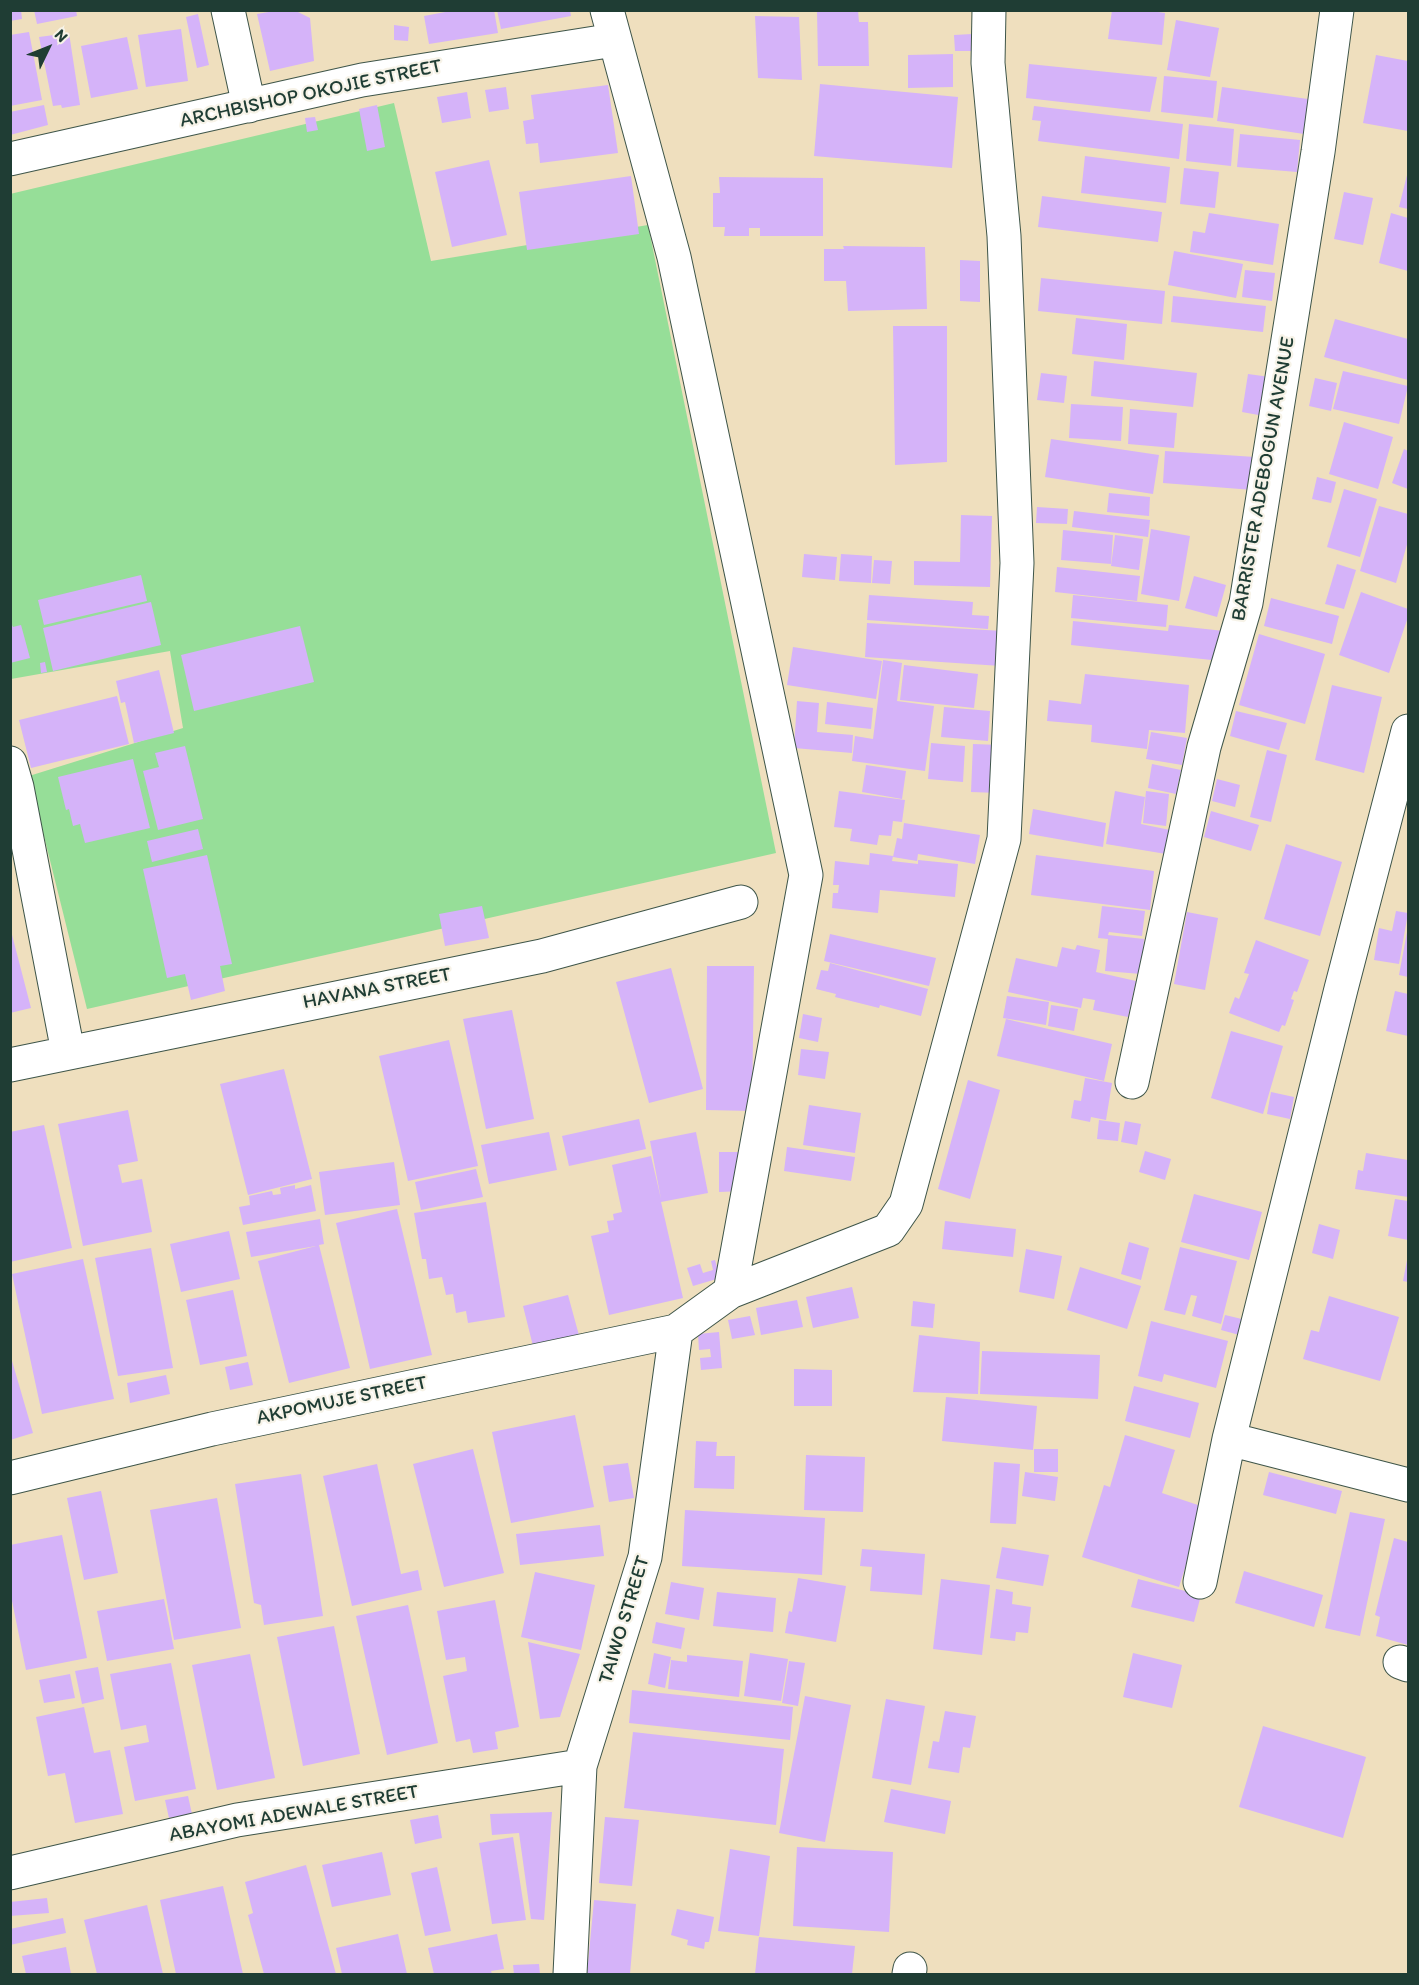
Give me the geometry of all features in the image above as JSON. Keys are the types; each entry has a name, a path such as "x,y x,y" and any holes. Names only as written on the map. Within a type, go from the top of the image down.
{"street":[{"path":"228,10 249,106"},
{"path":"676,1330 730,1292 888,1230 906,1204 1004,839 1017,563 1004,236 988,63 989,10"},
{"name":"BARRISTER ADEBOGUN AVENUE","path":"1132,1082 1204,747 1246,603 1318,152 1337,10"},
{"path":"611,25 674,257 806,875 730,1292"},
{"name":"ARCHBISHOP OKOJIE STREET","path":"10,159 611,25"},
{"path":"1200,1582 1229,1438 1408,731"},
{"path":"10,763 17,786 68,1052"},
{"name":"HAVANA STREET","path":"10,1065 542,956 741,902"},
{"name":"AKPOMUJE STREET","path":"10,1478 212,1429 676,1330"},
{"name":"TAIWO STREET","path":"570,1974 580,1766 645,1557 676,1330"},
{"path":"1229,1438 1408,1485"},
{"name":"ABAYOMI ADEWALE STREET","path":"10,1873 237,1820 580,1766"}],"green space":[{"path":"394,103 431,261 648,225 776,853 87,1009 29,776 183,728 170,651 11,679 10,194"}],"building":[{"path":"10,10 21,10 22,19 10,21"},
{"path":"34,10 76,10 77,16 37,24"},
{"path":"294,10 310,18 314,61 270,71 257,14"},
{"path":"456,10 494,10 498,33 429,44 424,16"},
{"path":"497,10 570,10 571,16 501,29"},
{"path":"817,10 858,10 859,22 868,22 869,66 818,66"},
{"path":"1112,10 1144,10 1165,13 1162,45 1108,39"},
{"path":"198,14 209,65 197,68 186,17"},
{"path":"755,16 799,17 802,80 758,78"},
{"path":"1176,20 1219,28 1210,77 1167,70"},
{"path":"394,25 409,27 408,41 394,40"},
{"path":"181,29 188,81 146,87 138,35"},
{"path":"29,32 42,100 10,106 10,35"},
{"path":"69,33 80,105 62,108 61,105 53,106 39,37"},
{"path":"972,34 973,51 955,51 954,35"},
{"path":"127,37 138,89 91,98 81,46"},
{"path":"953,54 953,87 908,88 908,55"},
{"path":"1376,55 1408,61 1408,131 1363,123"},
{"path":"1029,64 1157,77 1150,112 1026,98"},
{"path":"1164,76 1217,81 1213,118 1161,112"},
{"path":"820,84 958,97 952,168 814,156"},
{"path":"608,85 618,153 540,163 538,143 526,144 523,121 534,119 531,95"},
{"path":"506,87 509,109 489,112 485,90"},
{"path":"1222,87 1308,99 1304,134 1217,121"},
{"path":"467,92 471,118 442,123 437,97"},
{"path":"44,105 48,125 10,135 10,112"},
{"path":"377,105 385,147 367,151 359,109"},
{"path":"1034,106 1183,124 1179,159 1038,141 1041,121 1032,120"},
{"path":"315,117 318,130 307,132 305,118"},
{"path":"1189,124 1234,129 1231,166 1186,161"},
{"path":"1240,134 1300,140 1297,172 1237,167"},
{"path":"1085,156 1170,167 1166,203 1081,193"},
{"path":"489,160 507,235 452,247 435,172"},
{"path":"1184,168 1219,172 1215,208 1180,204"},
{"path":"1408,171 1408,209 1399,207"},
{"path":"631,176 639,234 527,250 519,192"},
{"path":"719,177 823,178 823,236 760,236 760,228 749,228 749,236 724,236 725,227 713,227 713,193 720,193"},
{"path":"1344,192 1373,198 1363,245 1334,239"},
{"path":"1042,196 1162,212 1158,242 1038,227"},
{"path":"1209,213 1279,224 1273,265 1190,252 1193,231 1205,233"},
{"path":"1391,213 1408,218 1408,271 1379,263"},
{"path":"843,246 925,247 927,309 848,311 846,281 824,281 824,249 844,249"},
{"path":"1174,251 1243,264 1236,298 1168,285"},
{"path":"960,260 980,261 980,302 960,301"},
{"path":"1245,270 1275,273 1272,301 1242,297"},
{"path":"1041,278 1165,291 1162,324 1038,311"},
{"path":"1173,296 1266,306 1263,332 1171,322"},
{"path":"1076,318 1127,324 1124,360 1072,354"},
{"path":"1335,319 1408,339 1408,380 1324,357"},
{"path":"893,326 947,326 947,462 895,465"},
{"path":"1094,361 1197,373 1193,407 1091,396"},
{"path":"1343,371 1408,386 1399,424 1333,409"},
{"path":"1041,373 1067,376 1064,403 1037,400"},
{"path":"1248,374 1270,377 1264,416 1242,412"},
{"path":"1315,378 1337,383 1331,411 1309,406"},
{"path":"1071,404 1123,407 1121,441 1069,438"},
{"path":"1130,409 1177,413 1174,448 1128,444"},
{"path":"1344,422 1393,437 1378,489 1329,474"},
{"path":"1051,439 1159,455 1153,494 1045,477"},
{"path":"1404,449 1408,451 1408,489 1392,483"},
{"path":"1165,451 1255,457 1253,490 1163,483"},
{"path":"1317,477 1336,482 1331,503 1312,499"},
{"path":"1344,489 1377,499 1360,557 1327,547"},
{"path":"1109,493 1150,497 1149,516 1107,512"},
{"path":"1379,506 1408,514 1408,541 1396,583 1360,571"},
{"path":"1037,507 1068,509 1067,524 1036,523"},
{"path":"1074,511 1150,520 1148,537 1072,527"},
{"path":"961,515 992,516 990,587 914,585 914,561 960,562"},
{"path":"1151,529 1190,536 1179,601 1141,594"},
{"path":"1063,530 1113,535 1111,564 1061,560"},
{"path":"1115,535 1143,539 1139,570 1111,566"},
{"path":"804,554 837,557 835,580 802,577"},
{"path":"841,554 872,556 871,583 839,581"},
{"path":"874,560 892,561 890,584 872,583"},
{"path":"1337,564 1356,570 1344,609 1325,604"},
{"path":"1057,567 1140,576 1137,601 1055,592"},
{"path":"141,575 147,601 44,625 38,600"},
{"path":"1194,576 1226,585 1217,617 1185,608"},
{"path":"1361,592 1408,609 1408,617 1389,673 1339,655"},
{"path":"869,595 973,602 972,615 989,616 988,629 867,620"},
{"path":"1073,595 1168,605 1166,627 1071,618"},
{"path":"1271,598 1339,616 1332,644 1264,626"},
{"path":"151,602 161,645 53,671 43,628"},
{"path":"10,621 13,627 21,625 30,658 10,663"},
{"path":"1073,621 1168,631 1169,625 1224,631 1221,661 1071,645"},
{"path":"867,623 1003,631 1001,666 865,657"},
{"path":"300,626 314,682 194,711 181,655"},
{"path":"1259,634 1325,654 1305,724 1239,705"},
{"path":"793,647 882,661 876,699 787,685"},
{"path":"883,660 902,663 897,701 934,706 925,771 852,761 855,736 873,739"},
{"path":"45,662 47,672 41,673 40,663"},
{"path":"904,665 978,674 974,708 900,700"},
{"path":"159,670 174,733 134,743 125,702 121,703 116,681"},
{"path":"1085,674 1189,685 1185,733 1149,730 1147,749 1091,742 1092,725 1047,721 1049,700 1081,704"},
{"path":"1332,685 1382,697 1364,773 1315,760"},
{"path":"117,696 129,744 31,768 19,720"},
{"path":"797,701 819,703 817,732 853,735 852,753 794,748"},
{"path":"827,702 873,708 871,729 825,724"},
{"path":"944,707 990,711 988,741 941,737"},
{"path":"1236,711 1287,723 1279,750 1230,736"},
{"path":"1151,732 1187,738 1182,765 1146,759"},
{"path":"931,743 965,746 963,782 928,779"},
{"path":"973,744 999,745 998,793 971,792"},
{"path":"185,746 203,819 158,830 143,771 159,767 155,753"},
{"path":"1267,750 1287,755 1271,822 1250,817"},
{"path":"133,759 150,828 85,843 80,824 73,826 69,809 66,810 58,777"},
{"path":"1152,764 1181,770 1176,794 1148,788"},
{"path":"866,765 906,771 902,799 862,792"},
{"path":"1217,779 1240,785 1235,807 1212,801"},
{"path":"839,791 905,800 902,822 893,821 891,836 879,835 877,845 850,841 852,829 834,827"},
{"path":"1115,791 1145,797 1141,824 1170,830 1166,854 1106,844"},
{"path":"1146,791 1169,794 1166,826 1143,823"},
{"path":"1033,809 1106,823 1103,847 1029,834"},
{"path":"1211,811 1259,825 1251,851 1204,837"},
{"path":"904,823 980,835 975,864 918,854 917,861 893,857 897,838 902,839"},
{"path":"198,829 203,849 152,862 147,841"},
{"path":"1286,844 1342,862 1320,936 1264,919"},
{"path":"870,853 893,856 892,861 918,864 918,860 958,864 955,897 880,890 878,913 832,908 833,893 838,893 839,885 833,885 835,861 869,865"},
{"path":"207,855 232,964 220,966 225,991 191,1000 185,974 167,978 143,869"},
{"path":"1036,855 1154,871 1150,910 1031,895"},
{"path":"482,906 489,938 445,946 439,914"},
{"path":"1102,906 1145,911 1142,936 1109,932 1108,935 1144,939 1141,974 1105,971 1108,939 1098,938"},
{"path":"1396,911 1408,913 1399,964 1374,960 1379,928 1392,931"},
{"path":"1187,912 1218,918 1205,990 1174,984"},
{"path":"10,927 31,1008 10,1013"},
{"path":"1408,932 1408,977 1399,975"},
{"path":"830,934 936,958 929,986 824,961"},
{"path":"1256,940 1309,960 1297,992 1294,991 1291,999 1294,1000 1285,1026 1282,1025 1279,1032 1229,1013 1235,997 1239,999 1249,974 1244,973"},
{"path":"1077,945 1100,950 1096,972 1136,981 1128,1017 1093,1010 1095,1000 1083,998 1081,1008 1008,992 1016,958 1057,967 1062,947 1075,950"},
{"path":"830,963 928,989 921,1016 880,1005 879,1008 835,997 836,994 816,989 821,970 828,971"},
{"path":"707,966 754,966 752,1111 706,1110"},
{"path":"671,968 703,1089 649,1103 616,982"},
{"path":"1395,991 1408,994 1408,1036 1386,1031"},
{"path":"1007,996 1049,1002 1046,1025 1003,1018"},
{"path":"1051,1005 1078,1009 1074,1031 1048,1026"},
{"path":"512,1010 534,1119 486,1129 463,1019"},
{"path":"803,1014 822,1018 818,1042 799,1038"},
{"path":"1006,1019 1112,1044 1104,1081 997,1056"},
{"path":"1231,1031 1283,1046 1263,1114 1211,1098"},
{"path":"449,1040 478,1166 408,1181 379,1056"},
{"path":"801,1049 829,1052 825,1079 798,1075"},
{"path":"284,1069 312,1179 248,1195 220,1084"},
{"path":"1085,1078 1112,1083 1106,1120 1091,1117 1090,1122 1071,1118 1074,1100 1081,1101"},
{"path":"968,1080 1000,1090 970,1199 938,1189"},
{"path":"1271,1092 1294,1097 1290,1119 1267,1114"},
{"path":"809,1105 861,1113 855,1153 803,1145"},
{"path":"128,1110 138,1161 118,1165 122,1183 142,1179 152,1232 83,1246 58,1124"},
{"path":"639,1119 646,1149 569,1166 562,1136"},
{"path":"1099,1120 1120,1123 1118,1141 1097,1139"},
{"path":"1125,1121 1141,1124 1137,1145 1121,1142"},
{"path":"44,1125 72,1248 10,1262 10,1132"},
{"path":"549,1132 557,1170 489,1184 481,1145"},
{"path":"696,1132 708,1193 661,1202 683,1298 609,1315 591,1236 609,1232 607,1221 614,1220 613,1214 622,1212 612,1165 651,1156 661,1199 650,1141"},
{"path":"787,1147 855,1157 851,1181 784,1171"},
{"path":"1145,1151 1171,1159 1165,1180 1139,1172"},
{"path":"719,1152 744,1152 744,1191 719,1192"},
{"path":"1366,1153 1408,1160 1408,1197 1355,1189 1358,1170 1363,1171"},
{"path":"394,1162 400,1205 325,1215 319,1172"},
{"path":"476,1169 483,1197 421,1210 415,1182"},
{"path":"295,1185 295,1189 311,1185 316,1211 243,1225 239,1207 250,1205 249,1196 272,1191 273,1195 281,1194 280,1188"},
{"path":"1194,1194 1262,1212 1249,1260 1181,1242"},
{"path":"1395,1199 1408,1201 1408,1240 1388,1236"},
{"path":"486,1202 505,1317 468,1323 466,1311 456,1313 453,1294 446,1295 442,1277 429,1279 426,1259 422,1259 414,1213"},
{"path":"397,1209 432,1355 370,1369 336,1223"},
{"path":"320,1219 324,1244 319,1245 350,1368 289,1383 258,1261 316,1246 251,1257 246,1232"},
{"path":"945,1221 1016,1229 1013,1257 942,1249"},
{"path":"1319,1224 1340,1230 1333,1259 1312,1253"},
{"path":"229,1231 240,1279 181,1292 170,1244"},
{"path":"1129,1242 1149,1248 1141,1280 1121,1274"},
{"path":"1180,1247 1237,1261 1221,1324 1192,1316 1197,1296 1191,1295 1185,1315 1164,1310"},
{"path":"151,1248 173,1368 118,1376 95,1258"},
{"path":"1026,1249 1062,1256 1054,1299 1019,1292"},
{"path":"83,1259 114,1399 42,1414 12,1274"},
{"path":"715,1260 720,1278 693,1286 687,1268 700,1264 703,1273 713,1270 711,1261"},
{"path":"1408,1260 1408,1282 1403,1281"},
{"path":"1080,1267 1141,1286 1127,1329 1067,1310"},
{"path":"852,1287 859,1318 813,1328 806,1297"},
{"path":"233,1290 247,1356 200,1365 186,1300"},
{"path":"568,1295 580,1339 534,1350 523,1306"},
{"path":"1329,1296 1399,1317 1380,1381 1303,1359 1311,1330 1319,1332"},
{"path":"797,1300 803,1327 761,1335 756,1308"},
{"path":"913,1301 935,1304 933,1328 911,1326"},
{"path":"1225,1315 1246,1320 1243,1336 1221,1330"},
{"path":"750,1316 755,1335 732,1339 728,1320"},
{"path":"1151,1321 1228,1341 1216,1388 1164,1374 1162,1382 1138,1376"},
{"path":"719,1332 722,1368 701,1370 700,1358 711,1357 710,1349 699,1350 698,1334"},
{"path":"919,1335 980,1342 978,1394 913,1392"},
{"path":"982,1351 1100,1355 1098,1399 980,1394"},
{"path":"10,1354 33,1433 10,1440"},
{"path":"248,1362 253,1385 230,1390 225,1367"},
{"path":"794,1369 832,1370 832,1406 794,1406"},
{"path":"166,1375 170,1394 130,1403 127,1383"},
{"path":"1134,1386 1199,1403 1190,1438 1125,1421"},
{"path":"946,1397 1037,1406 1033,1450 942,1441"},
{"path":"575,1415 594,1507 511,1523 492,1432"},
{"path":"1125,1435 1175,1450 1162,1493 1204,1507 1179,1587 1082,1557 1104,1485 1110,1487"},
{"path":"696,1441 717,1442 716,1456 735,1456 734,1489 694,1488"},
{"path":"473,1449 504,1573 444,1587 413,1464"},
{"path":"1034,1449 1058,1449 1058,1472 1034,1472"},
{"path":"806,1455 865,1457 863,1512 804,1510"},
{"path":"994,1462 1020,1464 1016,1524 990,1523"},
{"path":"628,1463 634,1498 609,1502 603,1466"},
{"path":"377,1464 401,1574 418,1570 422,1590 352,1606 323,1476"},
{"path":"1025,1472 1058,1477 1055,1501 1022,1496"},
{"path":"1269,1472 1342,1491 1336,1514 1263,1495"},
{"path":"301,1474 323,1616 264,1625 261,1605 254,1603 235,1484"},
{"path":"101,1491 118,1573 84,1580 67,1498"},
{"path":"217,1498 241,1628 174,1640 150,1510"},
{"path":"685,1510 825,1518 822,1575 682,1566"},
{"path":"1350,1512 1385,1519 1360,1636 1325,1628"},
{"path":"600,1525 604,1556 520,1565 516,1534"},
{"path":"62,1535 87,1658 26,1670 10,1591 10,1545"},
{"path":"1394,1538 1408,1542 1408,1645 1376,1636 1380,1617 1375,1615"},
{"path":"1002,1547 1049,1555 1043,1586 996,1578"},
{"path":"862,1549 925,1554 922,1595 870,1591 872,1567 860,1566"},
{"path":"1244,1571 1323,1595 1314,1627 1235,1603"},
{"path":"535,1572 595,1585 581,1650 521,1637"},
{"path":"798,1578 846,1586 836,1642 785,1633 789,1611 792,1612"},
{"path":"941,1579 990,1585 982,1655 933,1649"},
{"path":"1138,1579 1201,1595 1194,1622 1131,1607"},
{"path":"671,1582 704,1588 699,1620 665,1614"},
{"path":"996,1589 1013,1592 1012,1604 1031,1607 1028,1633 1016,1632 1015,1641 990,1638"},
{"path":"717,1592 776,1598 773,1632 713,1626"},
{"path":"164,1599 174,1649 107,1661 97,1611"},
{"path":"495,1600 519,1727 495,1732 498,1749 473,1753 470,1739 456,1742 443,1676 467,1671 465,1657 446,1660 437,1611"},
{"path":"408,1605 438,1743 387,1755 356,1616"},
{"path":"656,1622 685,1628 681,1649 652,1643"},
{"path":"334,1626 360,1754 303,1766 277,1637"},
{"path":"528,1642 580,1654 560,1717 540,1719"},
{"path":"654,1653 671,1657 665,1688 648,1684"},
{"path":"750,1653 788,1659 781,1701 744,1696"},
{"path":"1133,1653 1182,1665 1172,1708 1123,1697"},
{"path":"250,1654 275,1778 217,1790 192,1665"},
{"path":"687,1655 743,1661 739,1697 668,1689 671,1660 687,1662"},
{"path":"789,1661 805,1663 798,1706 782,1703"},
{"path":"171,1663 196,1789 135,1801 124,1747 149,1742 146,1725 121,1730 110,1674"},
{"path":"98,1667 104,1699 82,1704 75,1671"},
{"path":"70,1674 75,1698 44,1703 39,1680"},
{"path":"632,1690 793,1707 790,1740 629,1723"},
{"path":"805,1696 851,1705 825,1842 779,1833"},
{"path":"886,1699 925,1706 911,1785 872,1778"},
{"path":"84,1707 94,1753 110,1750 123,1814 75,1823 65,1773 48,1776 36,1717"},
{"path":"945,1711 976,1716 970,1748 963,1747 959,1773 928,1768 933,1741 939,1742"},
{"path":"1263,1726 1366,1757 1343,1838 1239,1807"},
{"path":"633,1732 784,1749 776,1825 624,1808"},
{"path":"891,1789 951,1801 945,1834 884,1822"},
{"path":"188,1796 192,1814 169,1818 165,1800"},
{"path":"552,1812 544,1920 531,1919 519,1833 492,1835 490,1814"},
{"path":"438,1815 442,1838 415,1844 410,1820"},
{"path":"605,1817 639,1820 632,1886 599,1883"},
{"path":"513,1837 526,1920 492,1924 479,1843"},
{"path":"797,1847 893,1852 889,1932 793,1926"},
{"path":"730,1849 770,1856 759,1936 718,1931"},
{"path":"382,1852 391,1895 332,1907 322,1865"},
{"path":"306,1865 336,1974 264,1974 248,1915 253,1913 245,1882"},
{"path":"437,1867 451,1931 425,1936 411,1873"},
{"path":"223,1886 243,1974 176,1974 160,1900"},
{"path":"47,1898 49,1913 10,1916 10,1902"},
{"path":"594,1900 636,1904 630,1974 587,1974"},
{"path":"147,1905 163,1974 97,1974 84,1920"},
{"path":"677,1909 714,1917 709,1942 705,1942 704,1949 687,1945 688,1940 671,1935"},
{"path":"63,1918 66,1933 10,1945 10,1929"},
{"path":"398,1934 407,1974 342,1974 336,1948"},
{"path":"497,1934 504,1969 491,1971 492,1974 434,1974 428,1948"},
{"path":"759,1937 855,1946 852,1974 755,1974"},
{"path":"66,1947 71,1974 26,1974 22,1956"},
{"path":"539,1964 540,1974 514,1974 513,1965"}]}
